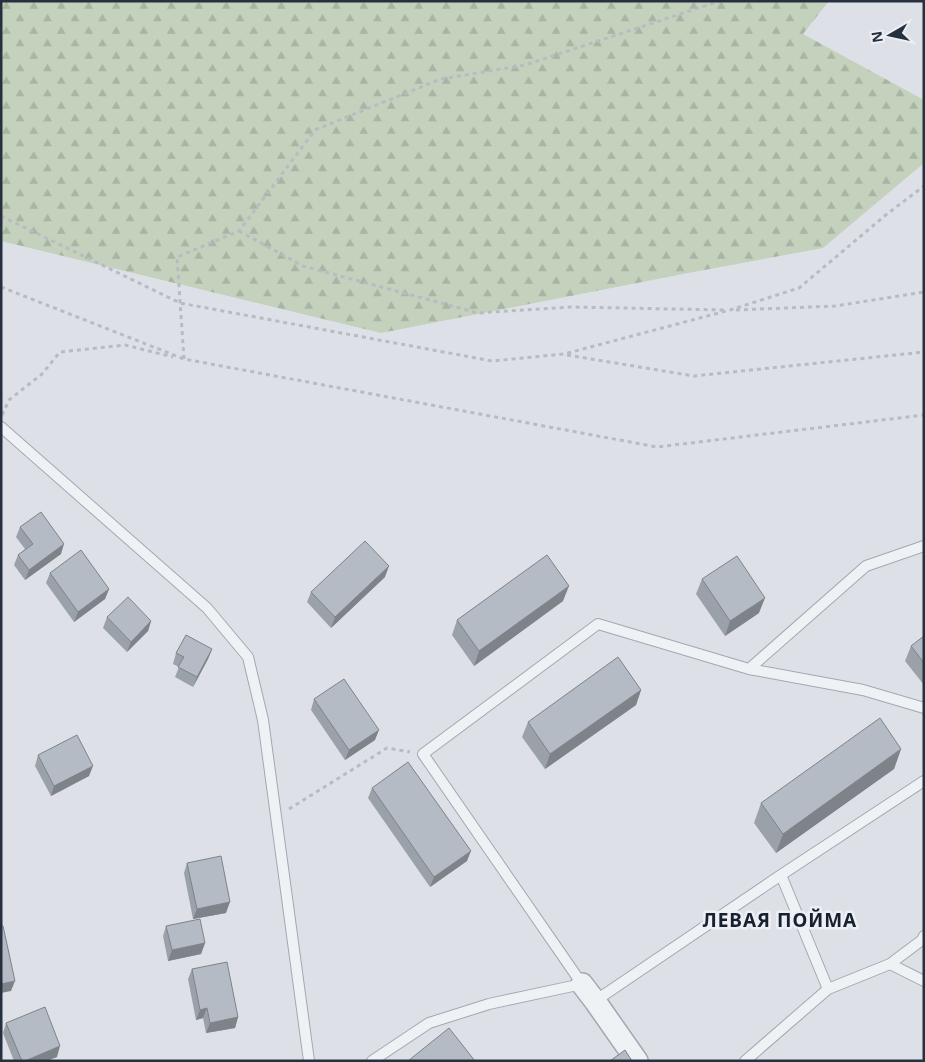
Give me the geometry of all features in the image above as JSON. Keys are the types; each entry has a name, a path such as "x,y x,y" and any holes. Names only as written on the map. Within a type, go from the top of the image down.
{"street":[{"path":"582,984 637,1061"}],"lane":[{"path":"1,427 207,608 248,657 262,720 306,1028 309,1061"},
{"path":"749,668 866,566 924,546"},
{"path":"372,1061 428,1023 489,1004 582,984 423,754 598,624 749,668 863,690 924,708"},
{"path":"595,1001 924,781"},
{"path":"781,875 828,989"},
{"path":"745,1061 828,989 890,964 922,940 924,936"},
{"path":"890,964 924,981"}],"path":[{"path":"184,359 177,257 238,231 315,130 441,79 525,65 720,1"},
{"path":"1,216 180,303 492,361 564,354 730,310 799,288 887,214 924,186"},
{"path":"238,231 303,266 478,313 571,307 730,310 836,306 924,292"},
{"path":"1,287 184,359"},
{"path":"1,418 8,400 42,374 60,352 125,345 184,359 657,447 924,415"},
{"path":"564,354 694,376 924,352"},
{"path":"275,817 387,748 423,754"}],"green space":[{"path":"1,1 829,1 803,34 924,100 924,163 823,248 381,333 1,241"}],"building":[{"path":"41,512 64,544 29,570 18,555 33,544 20,527"},
{"path":"365,541 389,566 335,617 311,592"},
{"path":"81,550 109,589 78,612 50,573"},
{"path":"547,555 569,586 479,651 457,620"},
{"path":"737,556 765,598 730,621 702,579"},
{"path":"128,597 151,621 131,642 107,617"},
{"path":"186,635 212,649 197,677 178,667 184,657 176,653"},
{"path":"924,636 924,663 911,646"},
{"path":"618,657 641,690 550,754 528,722"},
{"path":"344,679 379,730 349,750 314,699"},
{"path":"880,718 901,749 783,834 761,803"},
{"path":"77,735 93,766 54,786 38,755"},
{"path":"408,762 471,851 434,877 372,788"},
{"path":"221,856 230,902 197,909 187,863"},
{"path":"200,919 205,943 172,950 166,926"},
{"path":"1,926 3,926 15,981 1,984"},
{"path":"227,962 238,1017 210,1023 207,1008 200,1010 192,969"},
{"path":"45,1007 60,1046 22,1061 6,1023"},
{"path":"449,1028 475,1061 408,1061"},
{"path":"625,1050 632,1061 610,1061"}],"district":[{"name":"ЛЕВАЯ ПОЙМА","path":"780,920"}]}
